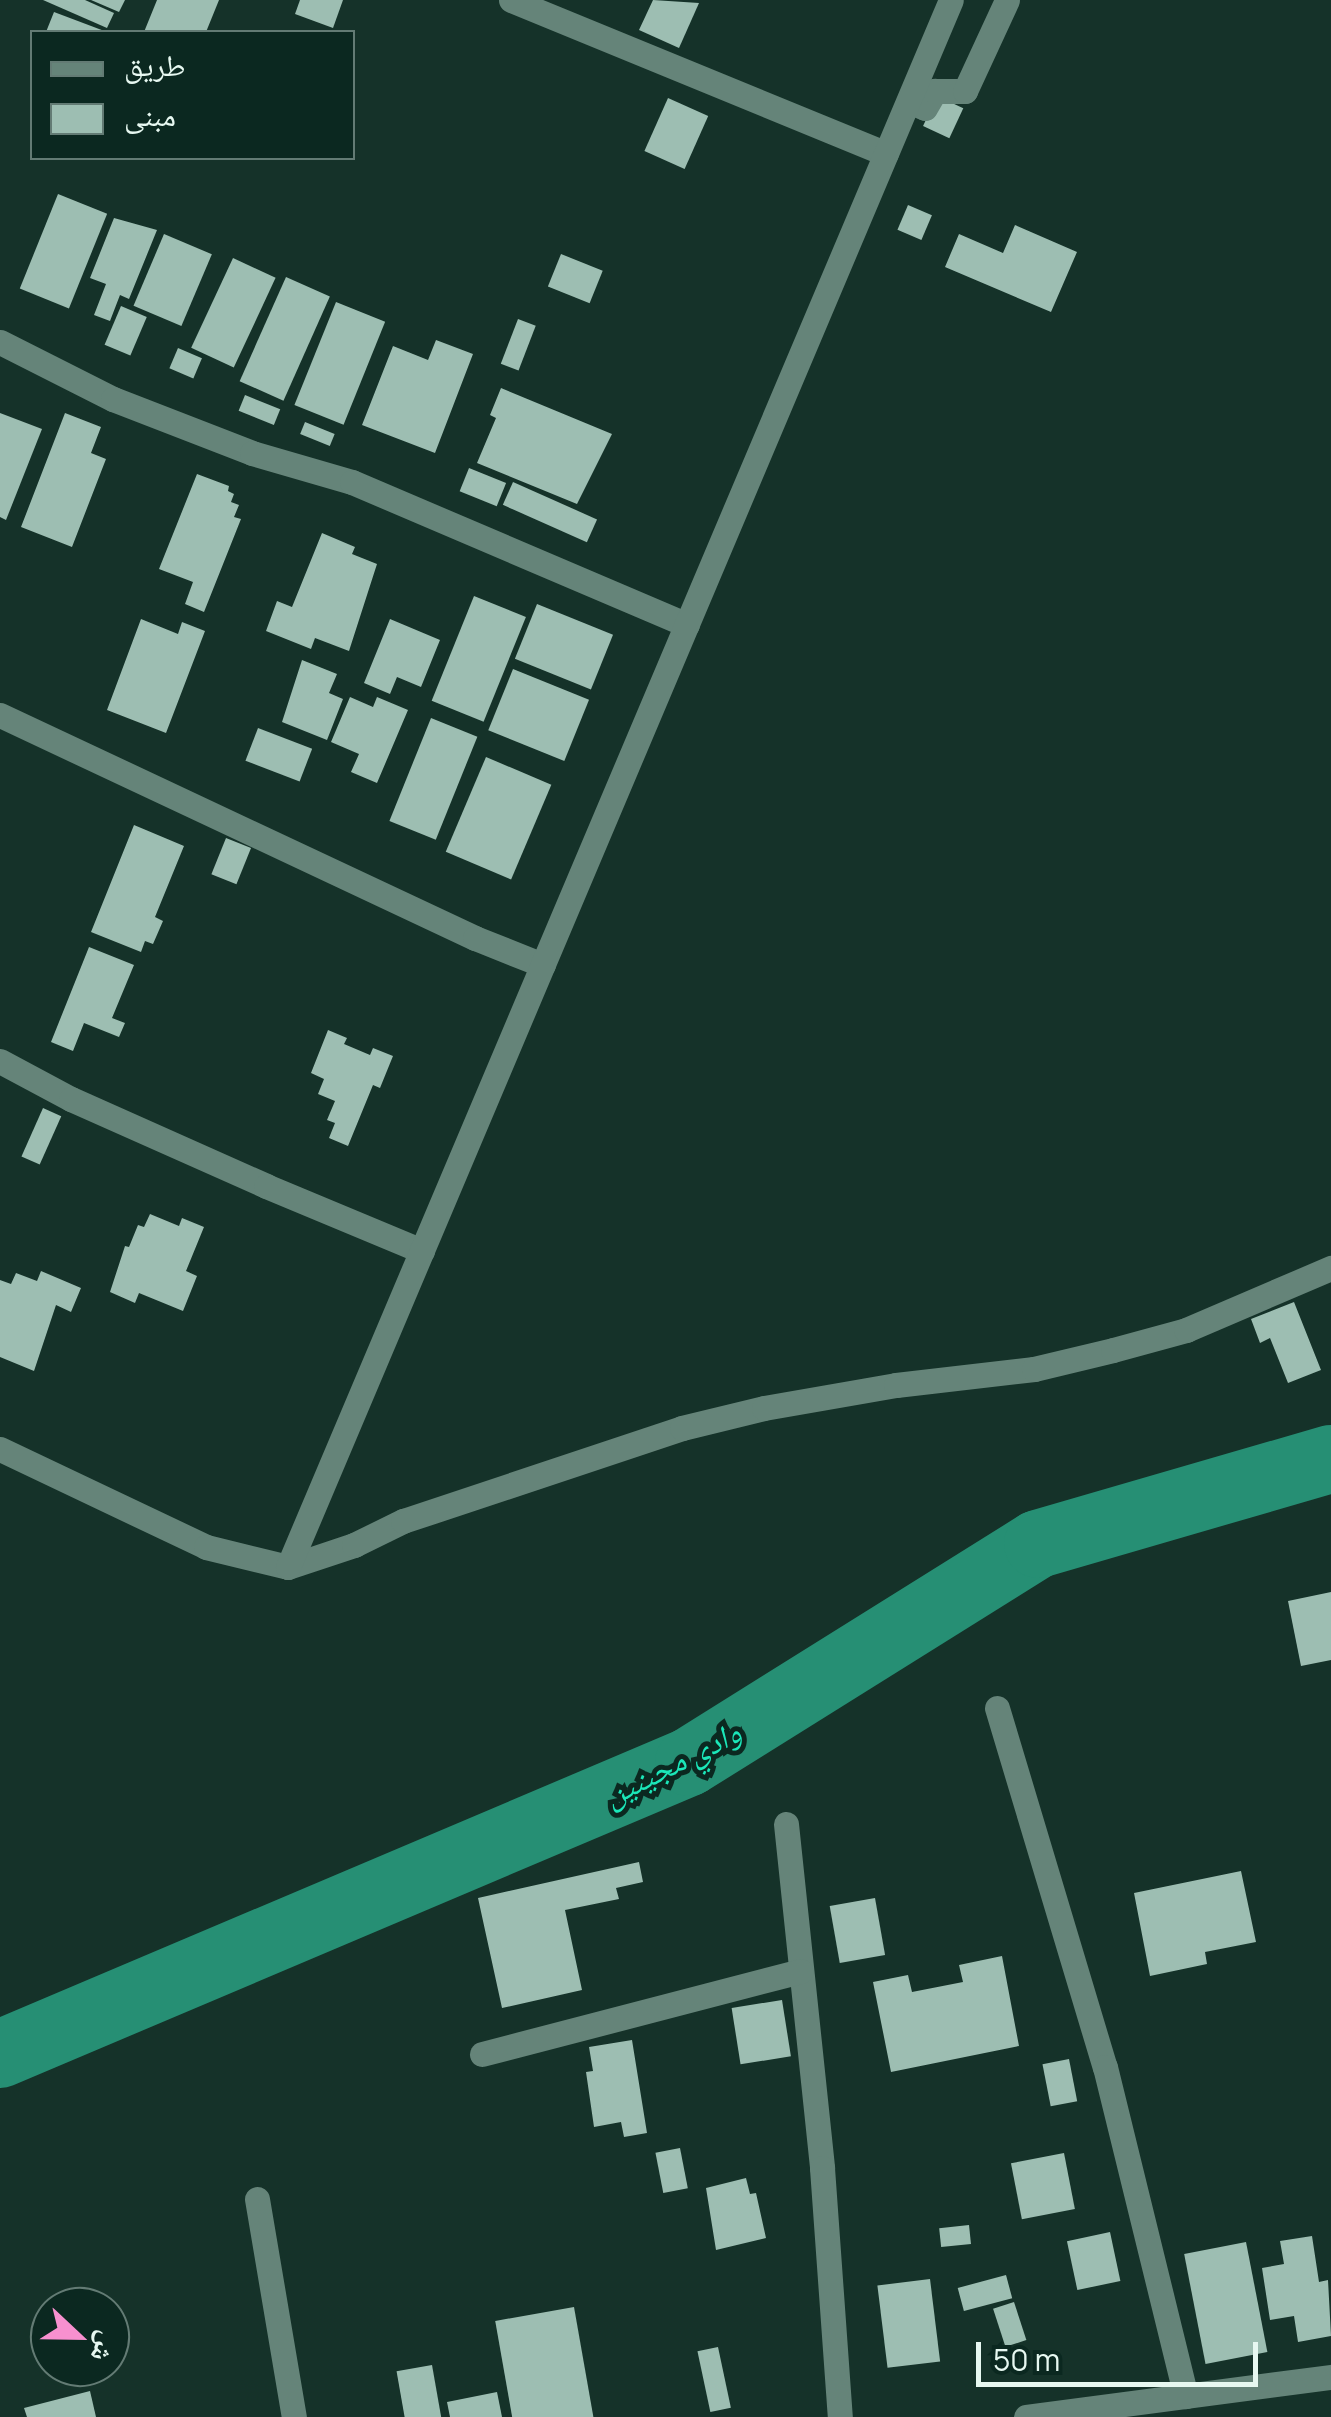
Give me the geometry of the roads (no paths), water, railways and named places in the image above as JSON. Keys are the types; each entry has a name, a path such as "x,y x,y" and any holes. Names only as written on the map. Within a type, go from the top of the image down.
{"street":[{"path":"512,0 886,154"},
{"path":"288,1567 951,0"},
{"path":"908,101 925,108 935,91 964,90 1007,0"},
{"path":"0,342 113,399 252,453 352,482 687,625"},
{"path":"0,715 542,965"},
{"path":"0,1061 71,1098 266,1186 422,1250"},
{"path":"0,1450 206,1547 288,1567 354,1545 403,1522 682,1428 802,1402 1034,1369 1113,1350 1186,1330 1331,1268"},
{"path":"997,1708 1105,2067 1186,2396"},
{"path":"786,1824 822,2168 840,2417"},
{"path":"482,2054 800,1971"},
{"path":"257,2199 294,2417"},
{"path":"1026,2417 1331,2377"}],"waterway":[{"name":"وادي مجينين","path":"0,2054 689,1762 1038,1544 1331,1459"}]}
